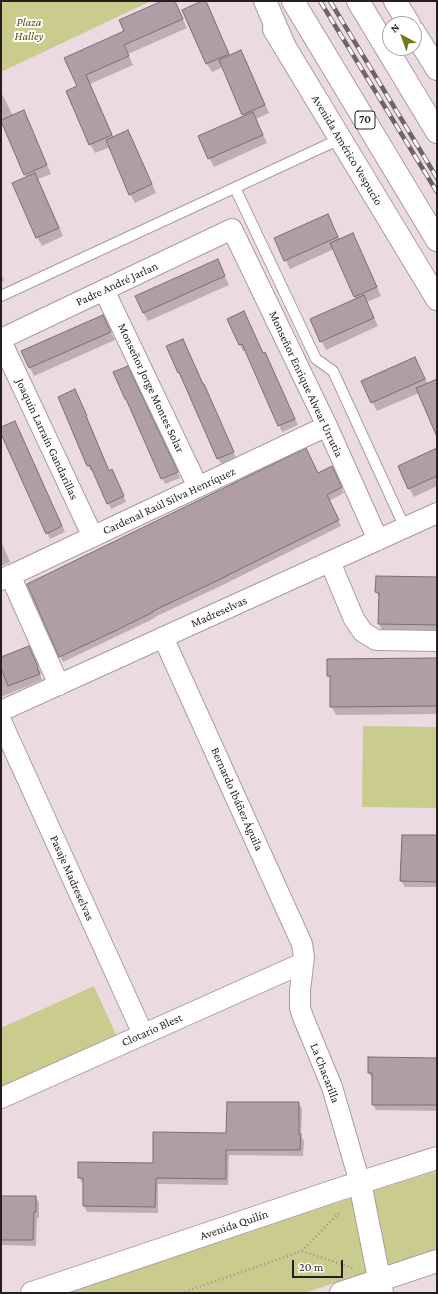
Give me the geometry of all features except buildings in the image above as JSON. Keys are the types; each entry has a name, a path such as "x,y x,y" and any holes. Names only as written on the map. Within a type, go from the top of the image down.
{"main road":[{"name":"Avenida Américo Vespucio","path":"256,1 437,299"},
{"path":"265,1 284,45"},
{"name":"70","path":"293,1 437,240"},
{"path":"358,1 437,132"},
{"path":"395,1 404,16"},
{"path":"422,45 437,69"},
{"name":"Avenida Quilín","path":"32,1293 437,1158"},
{"path":"360,1183 381,1287"},
{"path":"341,1293 381,1287 437,1261"}],"street":[{"name":"Padre André Jarlan","path":"1,340 232,229"},
{"name":"Monseñor Enrique Alvear Urrutia","path":"232,229 327,426 378,540"},
{"name":"Monseñor Jorge Montes Solar","path":"104,290 198,487"},
{"name":"Joaquín Larraín Gandarillas","path":"1,340 93,537"},
{"name":"Cardenal Raúl Silva Henríquez","path":"6,578 327,426"},
{"name":"Madreselvas","path":"1,711 437,513"},
{"path":"330,562 354,619 363,632 376,640 437,641"},
{"path":"6,578 59,685"},
{"name":"Bernardo Ibáñez Águila","path":"163,637 300,937 303,951 303,963"},
{"name":"Pasaje Madreselvas","path":"1,721 143,1034"},
{"name":"Clotario Blest","path":"1,1098 303,963"},
{"name":"La Chacarilla","path":"303,963 300,1008 332,1087 360,1183"}],"lane":[{"path":"1,296 340,139"},
{"path":"234,188 316,359 333,371 405,528"}],"path":[{"path":"181,1293 302,1251 342,1210"},
{"path":"302,1251 355,1269"}],"green space":[{"name":"Plaza Halley","path":"1,1 151,1 1,72"},
{"path":"363,726 437,727 437,808 362,807"},
{"path":"94,986 117,1037 1,1089 1,1028"},
{"path":"437,1171 437,1249 304,1293 68,1293 336,1203"}],"railway":[{"path":"320,1 437,192"},
{"path":"330,1 437,178"}]}
